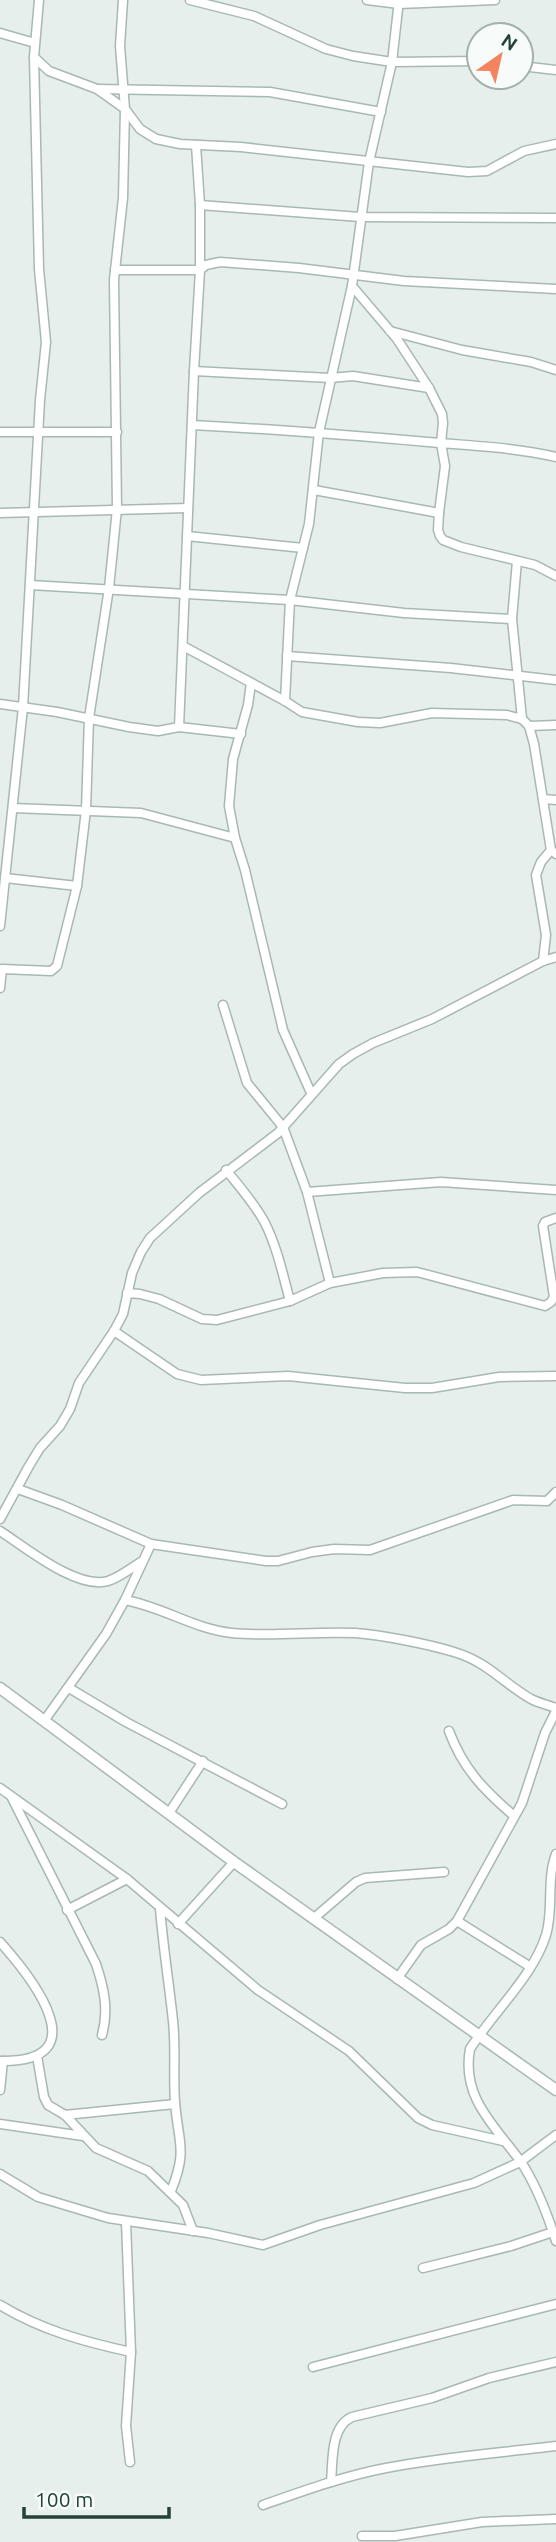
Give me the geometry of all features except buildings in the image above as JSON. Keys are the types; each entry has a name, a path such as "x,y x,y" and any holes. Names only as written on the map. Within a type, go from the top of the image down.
{"street":[{"path":"0,926 23,707 38,432 46,342 39,269 34,57 39,0"},
{"path":"0,988 1,966 51,971 57,966 77,886 86,810 89,719 109,588 117,509 115,270 123,198 125,109 120,46 123,0"},
{"path":"190,0 254,16 326,49 353,57 392,62 465,61"},
{"path":"367,0 495,0"},
{"path":"285,701 290,600 314,490 319,432 352,286 369,162 392,62 399,2"},
{"path":"0,33 35,43"},
{"path":"34,57 49,71 97,89 125,109 140,129 156,139 468,172 487,171 524,151 556,144"},
{"path":"535,68 556,70"},
{"path":"97,89 270,92 381,112"},
{"path":"179,727 194,371 201,270 196,145"},
{"path":"200,205 360,217 556,218"},
{"path":"115,270 201,270 206,265 220,262 404,281 556,289"},
{"path":"352,286 390,331 429,388 442,414 441,443 445,466 438,530 443,540 472,551 535,565 556,576"},
{"path":"390,331 556,370"},
{"path":"194,371 330,378 353,376 429,388"},
{"path":"192,425 319,432 533,451 556,457"},
{"path":"0,432 117,432"},
{"path":"314,490 439,513"},
{"path":"0,513 188,508"},
{"path":"187,536 303,548"},
{"path":"517,561 512,619 517,674 554,854 544,859 536,875 546,934 543,961"},
{"path":"30,585 290,600 404,613 512,619"},
{"path":"183,646 302,712 380,723 432,713 507,715 525,722 556,725"},
{"path":"286,656 517,674 556,680"},
{"path":"251,683 230,782 229,806 234,838 245,870 283,1030 311,1093"},
{"path":"0,704 158,731 179,727 241,734"},
{"path":"543,799 556,800"},
{"path":"13,808 141,813 234,838"},
{"path":"5,878 77,886"},
{"path":"0,1519 3,1508 18,1489 40,1448 60,1426 79,1383 114,1331 123,1314 132,1273 150,1238 226,1170 283,1128 311,1093 339,1064 353,1054 432,1019 543,961 556,957"},
{"path":"223,1005 247,1083 283,1128 307,1192 331,1283"},
{"path":"226,1170 265,1223 282,1269 290,1301"},
{"path":"307,1192 441,1182 556,1190"},
{"path":"127,1293 159,1299 202,1319 217,1320 290,1301 331,1283 383,1273 417,1272 545,1306 554,1297 543,1226 545,1222 556,1218"},
{"path":"114,1331 177,1374 201,1380 288,1376 405,1388 432,1388 499,1377 556,1376"},
{"path":"18,1489 62,1505 151,1545 266,1561 334,1549 370,1550 513,1500 521,1498 547,1501 556,1492"},
{"path":"0,1531 68,1574 92,1581 110,1580 141,1562"},
{"path":"44,1721 106,1634 151,1545"},
{"path":"125,1600 151,1606 204,1628 219,1631 299,1635 356,1633 455,1652 497,1673 533,1700 556,1710 545,1733 522,1803 457,1921 449,1929 421,1945 397,1979"},
{"path":"0,1688 313,1919 556,2088"},
{"path":"69,1688 126,1722 282,1804"},
{"path":"449,1731 464,1765 514,1816"},
{"path":"169,1813 203,1762"},
{"path":"0,1788 127,1879 258,1990 349,2051 418,2118 432,2125 503,2141"},
{"path":"10,1796 96,1964 104,1987 106,2015 102,2035"},
{"path":"422,2268 555,2236 536,2188 475,2098 468,2078 470,2049 508,1998 542,1945 548,1928 549,1881 556,1854"},
{"path":"178,1924 234,1862"},
{"path":"313,1919 356,1882 365,1878 444,1872"},
{"path":"67,1910 127,1879"},
{"path":"160,1908 173,2022 175,2104 182,2146 180,2171 171,2191"},
{"path":"457,1921 529,1966"},
{"path":"0,1942 34,1983 48,2011 54,2036 52,2044 37,2056 2,2061 0,2090"},
{"path":"37,2056 45,2102 65,2115 96,2148 148,2171 171,2191 184,2205 193,2231"},
{"path":"65,2115 175,2104"},
{"path":"0,2124 83,2136"},
{"path":"0,2174 38,2197 126,2222 193,2231 263,2245 320,2225 474,2183 520,2162 556,2135"},
{"path":"126,2222 131,2352 126,2426 130,2462"},
{"path":"313,2367 556,2304"},
{"path":"0,2305 39,2325 81,2341 131,2352"},
{"path":"331,2482 337,2432 343,2421 432,2398 489,2378 556,2362"},
{"path":"263,2505 383,2468 435,2459 556,2446"},
{"path":"362,2536 418,2534 482,2522 556,2519"}]}
